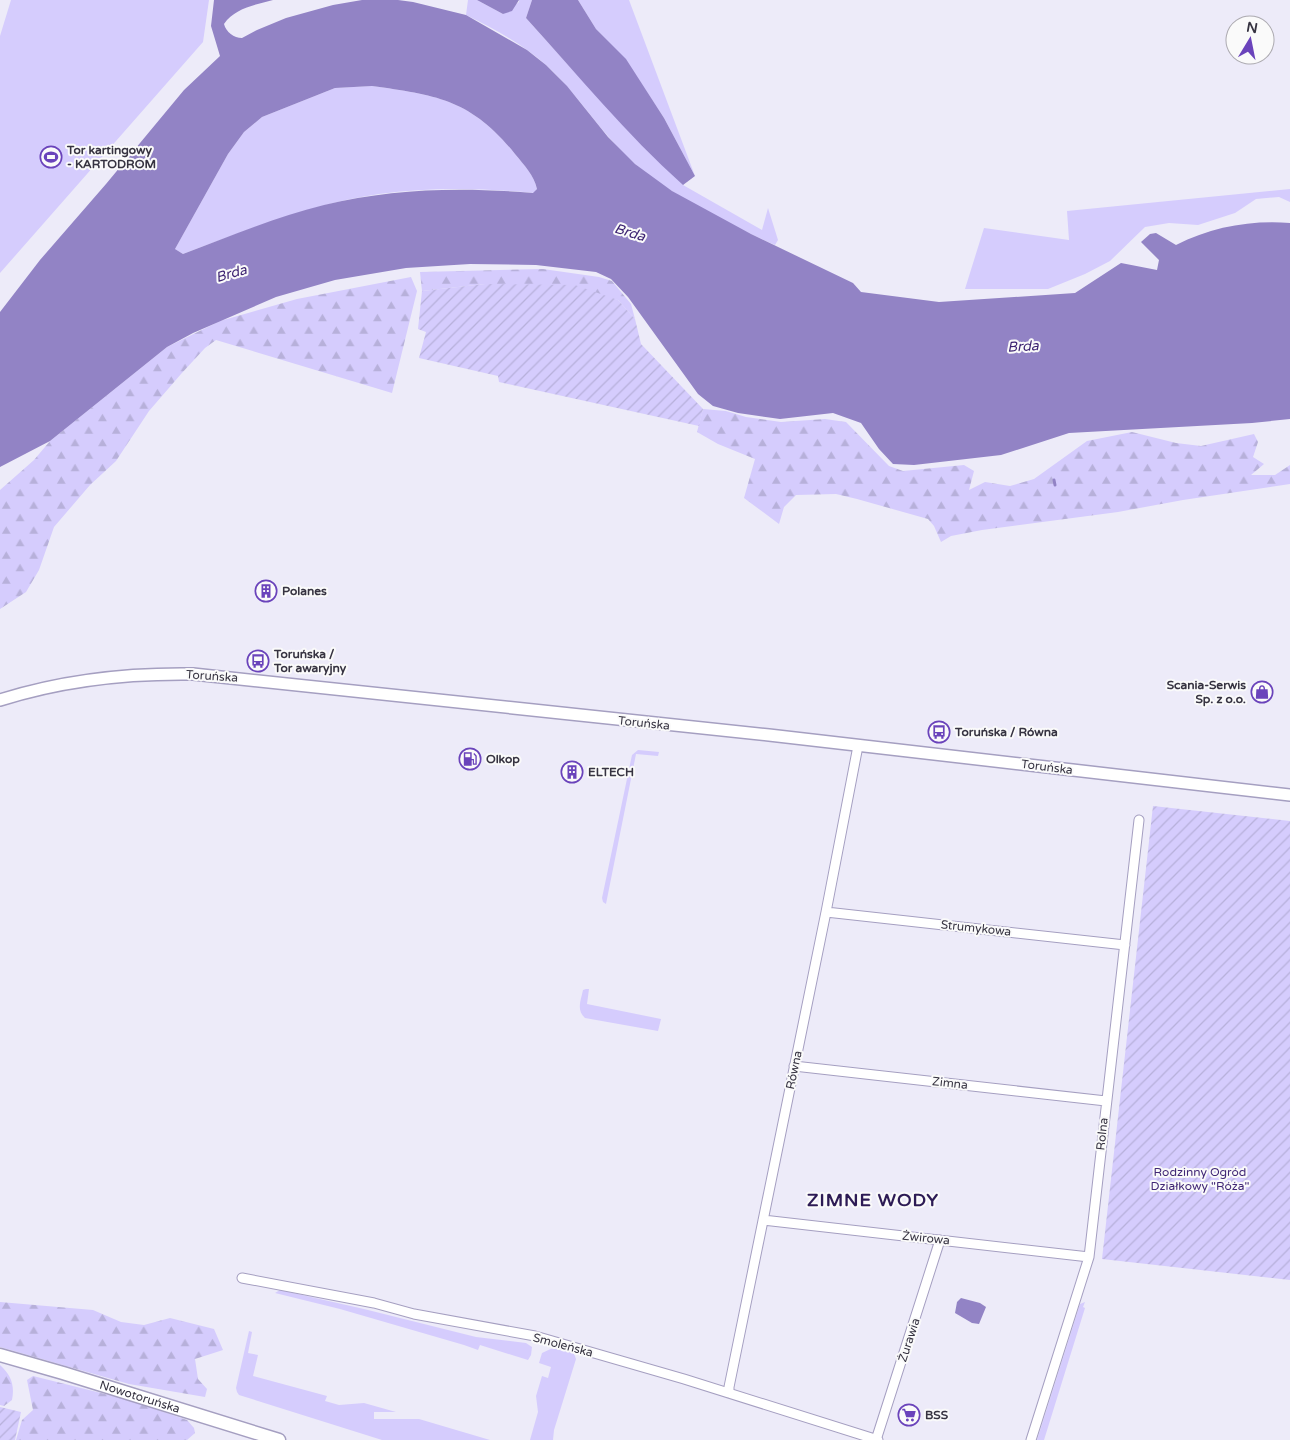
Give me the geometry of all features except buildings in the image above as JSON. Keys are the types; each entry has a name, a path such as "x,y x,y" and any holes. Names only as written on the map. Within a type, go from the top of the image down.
{"main road":[{"name":"Nowotoruńska","path":"0,1355 279,1440"}],"street":[{"name":"Toruńska","path":"0,700 29,691 74,681 130,675 193,674 1290,795"},
{"name":"Równa","path":"729,1393 858,746"},
{"name":"Rolna","path":"1031,1440 1089,1257 1139,820"},
{"name":"Strumykowa","path":"826,912 1125,945"},
{"name":"Zimna","path":"794,1066 1106,1100"},
{"name":"Żwirowa","path":"763,1220 1089,1257"},
{"name":"Żurawia","path":"877,1440 940,1240"},
{"name":"Smoleńska","path":"242,1278 374,1304 414,1314 535,1336 729,1393 877,1440"}],"green space":[{"name":"Tor kartingowy - KARTODROM","path":"11,0 209,0 203,42 0,273 0,36"},
{"path":"468,0 477,0 503,14 519,2 519,0 532,0 526,18 570,67 683,185 762,230 768,208 778,240 775,245 702,209 650,176 623,152 569,89 537,57 498,31 466,15"},
{"path":"578,0 629,0 695,176 664,118 626,60 596,29"},
{"path":"372,86 434,97 468,111 484,122 515,154 529,171 537,189 534,193 456,189 417,190 354,198 304,211 255,227 183,254 175,249 228,154 244,132 262,117 335,88"},
{"path":"1290,189 1290,202 1279,197 1256,199 1235,213 1198,225 1169,223 1145,227 1110,261 1085,274 1048,289 965,289 984,228 1069,240 1067,211"},
{"path":"543,269 599,277 612,281 631,304 635,319 618,300 485,284 422,291 420,272"},
{"path":"411,277 417,291 392,393 216,340 205,348 181,374 149,411 116,461 90,485 54,527 39,570 26,592 0,609 0,490 34,460 50,441 167,347 220,321 297,299"},
{"path":"485,284 575,285 618,300 635,319 641,344 703,409 699,426 499,382 498,376 419,358 426,332 418,329 422,291"},
{"path":"703,409 726,411 746,417 781,422 825,419 846,422 889,466 903,471 964,465 974,471 969,490 985,482 1010,486 1034,479 1087,441 1132,432 1176,443 1201,446 1254,434 1258,442 1253,457 1264,464 1251,475 1275,475 1290,465 1290,484 1118,512 982,530 951,536 941,542 934,526 928,519 836,494 796,495 784,507 779,524 744,498 755,459 718,444 697,432"},
{"path":"638,750 659,752 658,756 636,754 606,904 602,898 632,755"},
{"name":"Rodzinny Ogród Działkowy \"Róża\"","path":"1153,806 1290,821 1290,1280 1102,1259"},
{"path":"589,989 587,1004 661,1019 658,1031 585,1018 582,1015 580,1005 583,990"},
{"path":"280,1290 476,1337 526,1343 532,1347 531,1355 528,1360 480,1345 478,1350 340,1309 275,1293"},
{"path":"0,1302 93,1310 121,1322 144,1325 170,1318 214,1329 223,1350 195,1359 198,1379 207,1389 205,1397 129,1384 0,1347"},
{"path":"1085,1302 1083,1307 1085,1308 1044,1440 1037,1440 1080,1304"},
{"path":"249,1331 252,1332 248,1353 258,1355 253,1376 327,1396 325,1401 339,1405 364,1403 396,1412 374,1412 374,1419 419,1419 490,1440 382,1440 239,1395 236,1388"},
{"path":"557,1346 573,1351 576,1359 554,1430 553,1440 530,1440 538,1412 536,1396 542,1376 548,1378 551,1367 539,1363 542,1353"},
{"path":"0,1365 7,1373 13,1390 12,1400 4,1406 0,1405"},
{"path":"33,1376 129,1400 187,1420 194,1428 195,1433 187,1440 16,1440 22,1420 33,1410 27,1380"},
{"path":"0,1407 21,1412 15,1440 0,1440"}],"water":[{"name":"Brda","path":"214,0 273,0 240,11 224,24 231,34 242,38 286,18 333,5 362,0 413,2 466,15 527,50 546,65 567,86 608,137 635,164 672,191 751,234 853,283 861,292 939,302 1075,293 1121,263 1157,270 1159,260 1141,242 1150,234 1156,233 1176,245 1217,229 1232,226 1275,222 1290,223 1290,419 1252,423 1069,433 1001,455 914,465 893,464 879,449 861,423 833,413 780,419 738,413 713,406 698,394 628,297 611,279 596,272 536,265 470,264 406,268 335,280 276,297 193,333 167,347 50,441 0,467 0,312 40,260 184,90 220,56 211,26","holes":["372,86 434,97 468,111 499,136 525,166 534,179 537,189 533,193 481,190 428,190 350,199 288,215 183,254 175,249 228,154 244,132 262,117 335,88"]},
{"path":"477,0 519,0 512,11 503,14"},
{"path":"532,0 578,0 596,29 626,59 664,118 695,176 683,185 622,125 526,18"},
{"path":"961,1298 980,1303 986,1307 979,1324 972,1323 955,1313 957,1302"}],"waterway":[{"path":"1054,480 1055,485"}],"place":[{"name":"Tor kartingowy - KARTODROM","path":"51,157"},
{"name":"Polanes","path":"266,591"},
{"name":"Toruńska / Tor awaryjny","path":"258,661"},
{"name":"Scania-Serwis Sp. z o.o.","path":"1262,692"},
{"name":"Toruńska / Równa","path":"939,732"},
{"name":"Olkop","path":"470,759"},
{"name":"ELTECH","path":"572,772"},
{"name":"BSS","path":"909,1415"}],"district":[{"name":"ZIMNE WODY","path":"873,1200"}]}
